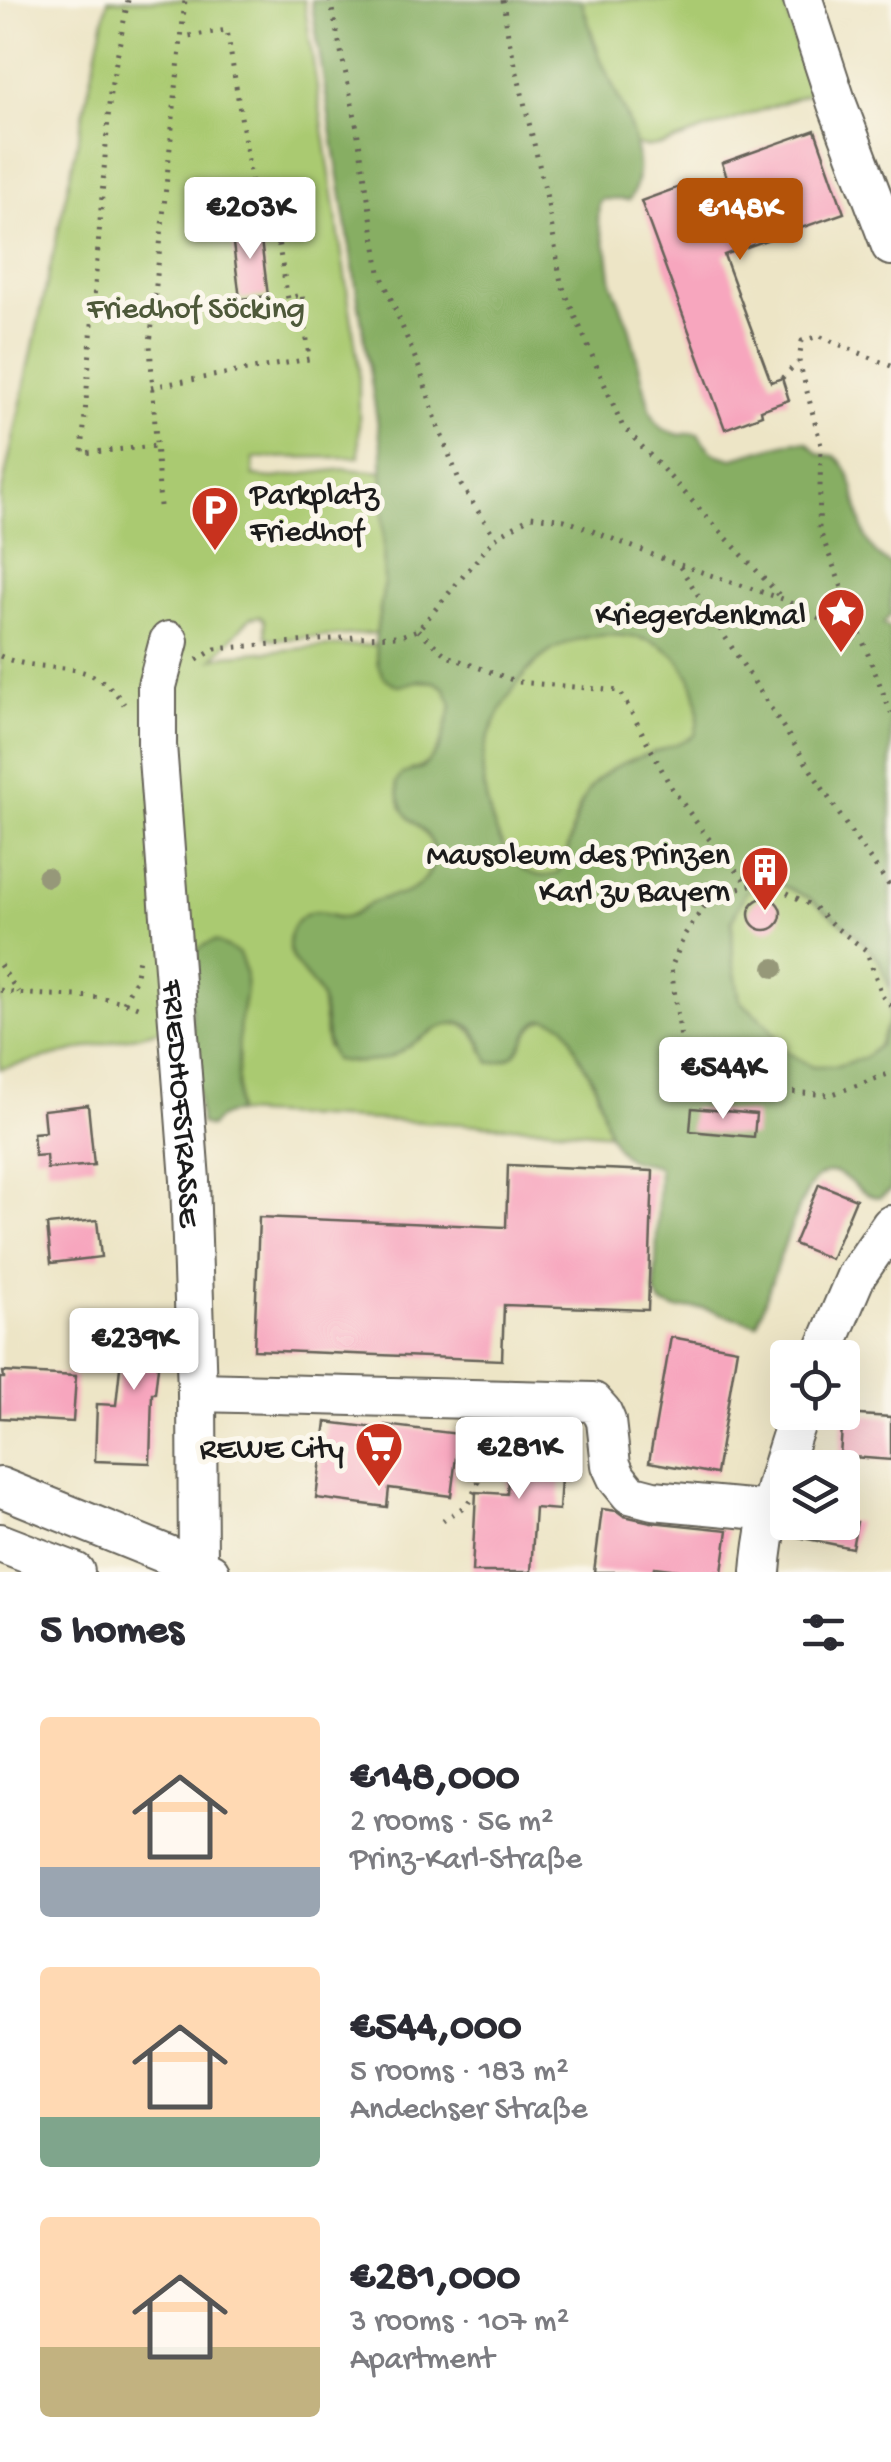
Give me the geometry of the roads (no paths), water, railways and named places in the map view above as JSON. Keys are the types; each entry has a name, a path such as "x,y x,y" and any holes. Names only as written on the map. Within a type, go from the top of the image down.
{"street":[{"path":"804,0 837,104 891,246"},
{"name":"FRIEDHOFSTRASSE","path":"169,641 156,686 162,825 190,1180 204,1569"},
{"path":"829,1340 856,1276 891,1225"},
{"path":"196,1392 593,1402 606,1422 616,1478 630,1494 654,1500 770,1511"},
{"path":"0,1487 149,1560 204,1569"},
{"path":"761,1572 770,1515"},
{"path":"0,1542 76,1572"}],"place":[{"name":"Parkplatz Friedhof","path":"215,552"},
{"name":"Kriegerdenkmal","path":"841,654"},
{"name":"Mausoleum des Prinzen Karl zu Bayern","path":"765,912"},
{"name":"REWE City","path":"379,1488"}],"park label":[{"name":"Friedhof Söcking","path":"196,306"}]}
